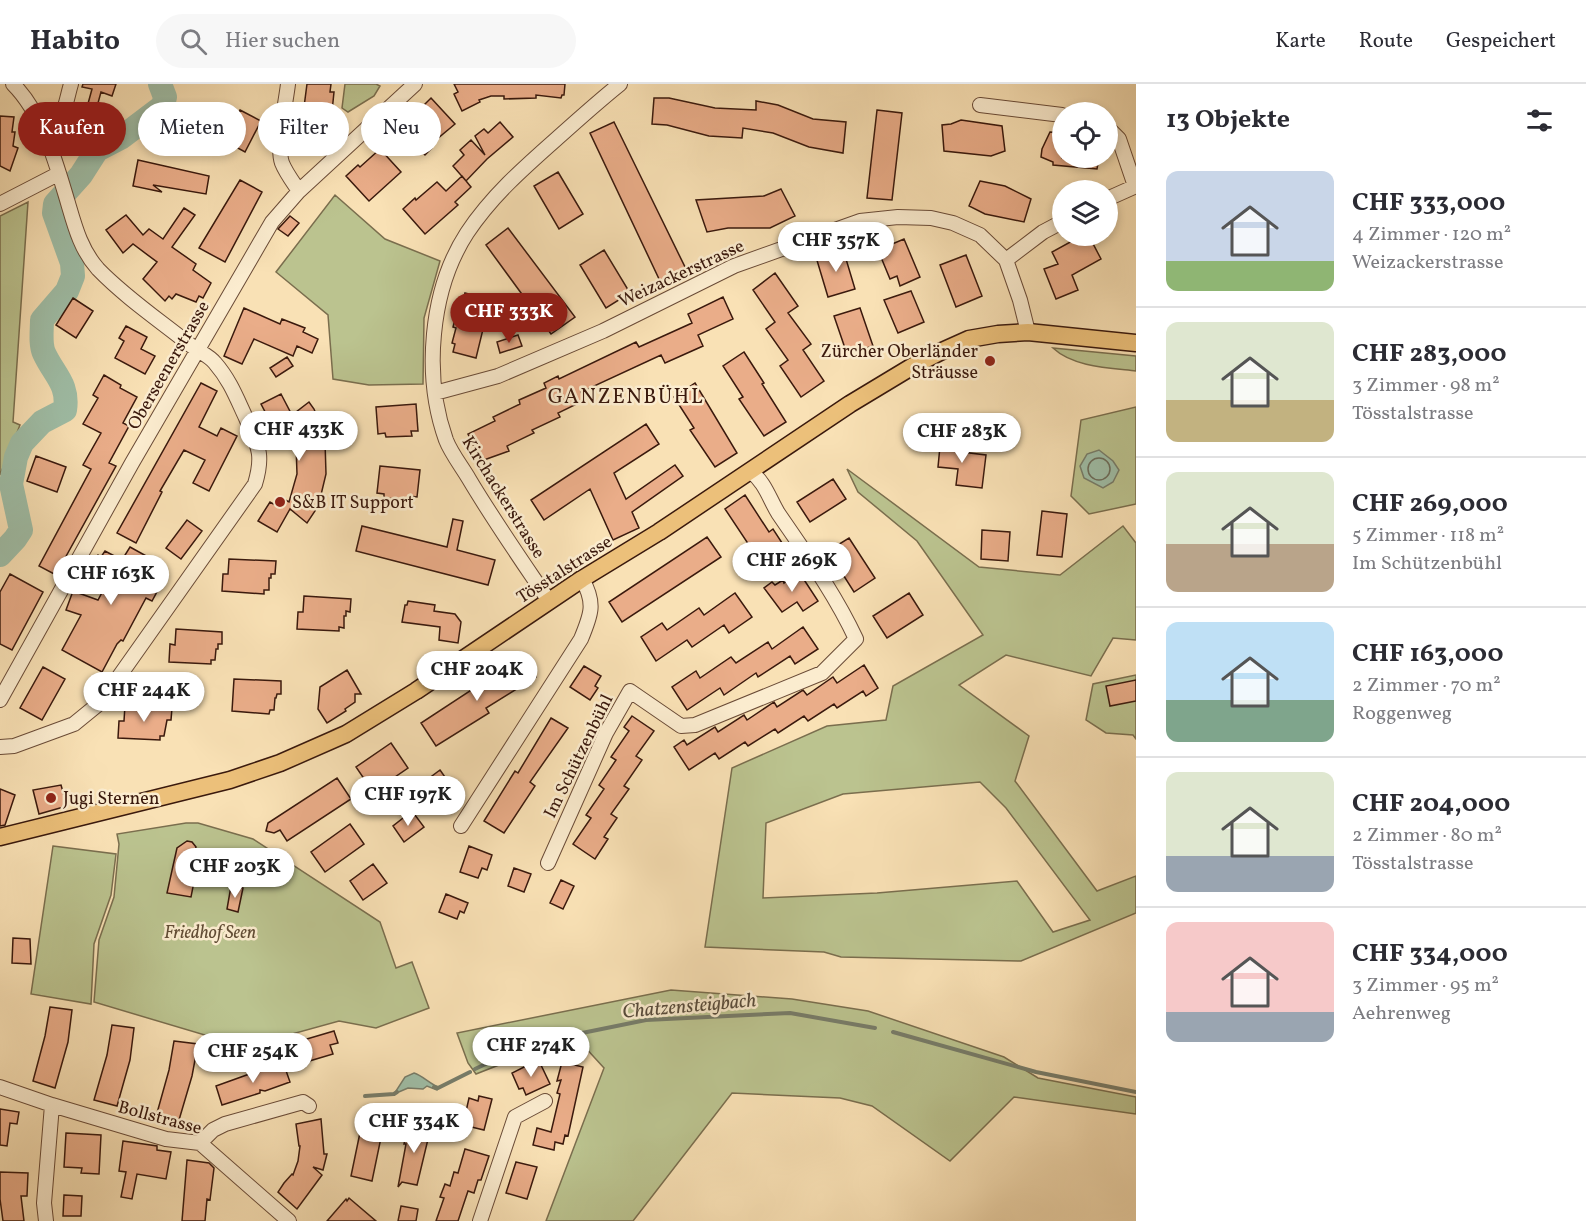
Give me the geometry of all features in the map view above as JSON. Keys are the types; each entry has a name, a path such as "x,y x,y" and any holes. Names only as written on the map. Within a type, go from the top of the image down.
{"main road":[{"name":"Tösstalstrasse","path":"0,837 230,780 346,734 582,579 659,532 850,404 913,366 969,339 1028,332 1136,343"}],"street":[{"path":"13,84 27,102"},
{"path":"66,102 71,84"},
{"path":"288,84 281,138 281,161 299,191"},
{"name":"Oberseenerstrasse","path":"0,700 132,463 272,222 299,191 415,84"},
{"name":"Kirchackerstrasse","path":"549,601 446,441 435,393 432,342 441,297 451,265 467,234 489,204 515,175 620,84"},
{"path":"980,105 1052,114"},
{"path":"1118,138 1136,186 1118,194"},
{"path":"0,747 14,746 74,724 101,702 255,483 261,464 258,446 240,403 228,379 213,360 197,351 117,287 97,267 84,249 52,156"},
{"path":"0,204 58,174"},
{"name":"Weizackerstrasse","path":"435,393 498,376 603,331 734,266 853,222 917,217 953,223 980,235 1006,260 1028,332"},
{"path":"1006,260 1052,227"},
{"name":"Im Schützenbühl","path":"548,862 606,733 630,691 681,726 695,725 822,673 856,639 842,608 776,509 759,478 750,471"},
{"path":"461,826 581,639 591,617 591,596 582,579"},
{"name":"Bollstrasse","path":"0,1087 166,1139 200,1143 289,1221"},
{"path":"480,1221 515,1117 545,1101"},
{"path":"200,1143 213,1130 225,1124 303,1102 309,1106"},
{"path":"46,1221 44,1203 52,1105"}],"green space":[{"path":"345,84 380,86 374,96 349,111 349,102 343,102"},
{"path":"335,195 385,239 440,261 424,318 423,384 369,385 333,379 328,315 276,272"},
{"path":"28,202 13,422 20,425 0,475 0,216"},
{"path":"1053,348 1136,356 1136,371 1081,363"},
{"path":"1136,407 1136,504 1089,514 1071,496 1081,420"},
{"path":"847,469 979,567 1060,575 1123,526 1136,543 1136,640 1113,638 1091,676 1006,655 959,685 1029,736 1015,781 1097,891 1136,876 1136,913 1021,961 841,957 824,952 705,947 732,768 827,726 886,720 893,686 983,635 917,541 858,492","holes":["980,782 1006,808 1090,920 1053,932 1017,881 877,893 763,898 766,823 843,794"]},
{"path":"1136,675 1136,739 1133,735 1106,733 1086,720 1093,684"},
{"name":"Friedhof Seen","path":"198,823 253,839 380,922 396,968 412,962 429,1008 376,1028 339,1021 245,1047 94,1002 99,940 114,897 119,844 117,834"},
{"path":"53,846 116,854 111,895 94,944 91,1004 31,994"},
{"path":"671,990 792,999 868,1011 1004,1057 1038,1078 1136,1097 1136,1114 1014,1097 950,1161 872,1106 840,1098 732,1093 633,1221 546,1221 604,1068 583,1045 527,1054 476,1074 468,1063 457,1033"}],"water":[{"path":"1099,450 1113,461 1119,470 1113,482 1103,488 1084,478 1080,466 1087,454"},
{"path":"414,1073 438,1087 437,1090 427,1086 423,1089 408,1088 394,1094 405,1077"}],"building":[{"path":"83,84 116,84 112,96 101,92 98,102 88,102 92,89 82,87"},
{"path":"307,84 331,84 330,92 334,92 333,102 305,102"},
{"path":"454,84 565,84 564,95 561,98 536,95 536,98 504,99 504,96 491,96 479,100 480,102 462,111 454,94 458,92"},
{"path":"654,98 669,98 715,108 756,110 756,101 778,105 813,119 846,122 843,153 809,147 773,133 743,128 742,138 709,136 667,125 652,124"},
{"path":"441,109 455,124 441,136"},
{"path":"877,110 902,113 892,200 867,198"},
{"path":"246,113 258,119 258,127 246,150"},
{"path":"0,116 14,117 13,146 18,148 10,171 0,166"},
{"path":"961,120 1002,126 1005,151 991,156 944,151 942,125"},
{"path":"500,122 513,137 466,181 453,166 464,155 460,150 471,140 485,155 475,136 484,129 488,133"},
{"path":"614,122 686,269 660,281 590,133"},
{"path":"1050,132 1052,132 1052,162 1041,157"},
{"path":"372,156 386,156 401,172 369,201 346,176 358,165 360,167"},
{"path":"138,160 209,176 206,194 153,185 162,192 133,186"},
{"path":"558,172 583,214 559,229 534,186"},
{"path":"462,176 471,187 455,202 458,205 425,234 403,209 437,182 446,191"},
{"path":"240,180 262,192 225,262 199,248"},
{"path":"980,181 1005,186 1031,199 1024,222 985,214 969,206"},
{"path":"781,189 795,216 770,228 728,228 707,232 696,200 764,196"},
{"path":"184,208 195,215 172,247 196,264 193,270 211,283 203,298 199,296 196,302 176,294 172,299 169,296 165,301 143,279 157,262 133,244 123,253 106,230 126,215 143,235 149,229 163,239"},
{"path":"290,216 299,223 288,236 278,229"},
{"path":"508,228 575,317 551,334 486,245"},
{"path":"904,239 920,277 900,286 897,276 890,279 878,250"},
{"path":"1063,246 1094,246 1101,259 1072,275 1078,290 1056,299 1044,269 1058,264 1052,252"},
{"path":"843,249 855,289 828,297 816,257"},
{"path":"604,250 630,293 606,308 580,265"},
{"path":"966,255 982,296 956,307 940,265"},
{"path":"775,273 798,306 788,313 811,344 803,350 824,381 801,397 780,366 788,360 766,329 775,322 753,290"},
{"path":"911,291 924,322 898,333 884,300"},
{"path":"465,293 488,299 476,358 453,352 455,344 452,343 456,328 453,327 460,300 463,301"},
{"path":"723,297 733,319 698,335 703,346 665,363 661,355 581,392 585,400 558,413 560,417 532,430 534,433 507,446 509,451 481,461 468,434 495,421 493,417 520,404 519,400 546,388 544,383 558,376 559,379 636,342 639,347 692,323 688,314"},
{"path":"73,298 93,311 76,338 56,325"},
{"path":"244,308 280,324 282,319 305,328 303,332 318,339 312,353 297,346 293,356 254,339 242,364 224,356"},
{"path":"860,308 873,346 847,354 834,316"},
{"path":"126,326 147,337 141,349 155,356 145,374 115,358 124,341 119,338"},
{"path":"518,335 522,346 500,353 497,342"},
{"path":"744,352 786,422 764,436 739,399 743,397 723,366"},
{"path":"287,357 293,366 276,377 270,368"},
{"path":"104,375 121,385 120,388 137,397 123,423 129,426 109,463 116,466 64,560 67,562 56,575 39,566 91,469 83,465 101,433 83,424 98,398 93,395"},
{"path":"201,383 217,391 199,427 217,436 221,428 237,436 209,491 193,483 205,460 184,450 160,491 162,492 136,543 117,533"},
{"path":"695,383 737,453 715,467 690,430 694,428 674,397"},
{"path":"281,394 292,415 309,402 314,409 325,441 326,474 320,499 307,523 290,509 277,532 258,521 270,502 275,505 280,497 289,502 297,474 296,445 288,425 281,429 277,421 271,423 261,404"},
{"path":"416,404 418,431 411,431 412,436 386,437 385,433 378,434 376,407"},
{"path":"646,424 659,444 614,473 626,499 675,465 683,476 632,512 639,528 613,540 590,489 544,520 531,500"},
{"path":"941,436 952,438 952,445 963,446 962,452 986,455 982,488 956,485 958,469 938,467"},
{"path":"36,456 66,467 57,492 27,481"},
{"path":"380,466 420,470 417,497 410,496 410,500 384,498 384,494 377,493"},
{"path":"833,479 846,499 810,522 797,502"},
{"path":"745,495 769,532 773,529 786,549 748,573 736,553 749,545 725,509"},
{"path":"1042,511 1067,514 1062,557 1037,555"},
{"path":"453,519 463,521 457,550 495,560 488,585 356,551 362,526 447,547"},
{"path":"187,520 202,531 181,559 166,548"},
{"path":"982,530 1010,532 1008,561 981,559"},
{"path":"707,537 721,557 622,622 609,602"},
{"path":"849,538 875,578 854,592 828,551"},
{"path":"130,547 159,563 155,571 165,577 152,601 146,598 123,641 117,644 102,672 62,650 81,615 66,610 73,591 98,600 107,583 91,574 96,566 93,564 98,555 101,557 105,551 122,560"},
{"path":"229,559 276,561 275,574 271,574 269,578 269,590 264,590 264,594 222,591 223,574 228,574"},
{"path":"799,572 818,601 803,611 797,602 782,612 764,588 772,582 775,585 783,580 784,583"},
{"path":"10,574 43,592 12,650 0,644 0,592"},
{"path":"735,593 752,617 729,633 724,625 692,647 687,640 656,661 641,637 662,623 667,630 699,608 704,615"},
{"path":"909,593 923,615 887,638 873,616"},
{"path":"304,596 351,599 350,612 346,611 346,616 344,616 344,628 339,627 339,631 297,629 298,612 303,612"},
{"path":"408,601 435,605 434,611 455,614 461,622 458,643 439,640 440,627 402,622"},
{"path":"803,627 818,649 795,664 790,656 758,677 756,673 724,695 720,688 687,710 672,687 696,671 700,678 731,657 736,663 768,642 772,649"},
{"path":"176,629 222,632 222,644 218,644 215,660 211,660 211,664 169,662 170,644 175,645"},
{"path":"523,656 536,677 486,708 489,713 436,746 421,723"},
{"path":"864,665 878,688 866,696 863,691 837,708 834,704 808,721 804,716 778,733 775,729 748,746 745,742 719,759 715,753 689,770 674,747 684,740 687,745 715,727 718,732 744,715 747,720 774,702 777,707 803,690 807,695 833,677 837,683"},
{"path":"584,666 601,676 595,686 598,688 590,700 570,687"},
{"path":"43,667 65,679 42,720 20,708"},
{"path":"347,670 361,694 355,694 355,702 345,709 346,711 327,723 318,709 320,687"},
{"path":"234,679 281,681 281,694 277,694 275,698 274,710 270,710 269,714 232,711"},
{"path":"1136,680 1136,701 1110,706 1106,686"},
{"path":"125,705 172,708 171,720 167,720 164,736 160,736 160,740 118,738 119,721 124,721"},
{"path":"632,716 654,731 636,756 642,760 624,786 629,789 611,814 617,818 604,837 608,839 595,859 573,844 591,818 586,815 604,789 599,785 616,760 611,757 629,731 624,727"},
{"path":"551,718 568,728 530,782 535,786 504,833 484,821 515,771 518,773"},
{"path":"391,743 408,768 373,792 356,767"},
{"path":"440,770 452,787 432,801 420,785"},
{"path":"337,778 351,799 287,841 280,830 274,833 266,831 268,823"},
{"path":"61,785 67,806 39,814 33,790"},
{"path":"0,789 15,795 5,825 0,826"},
{"path":"412,811 424,827 404,842 393,826"},
{"path":"350,824 364,844 325,872 311,852"},
{"path":"187,841 192,842 196,847 194,856 199,857 191,897 167,893 177,848"},
{"path":"469,846 492,855 487,870 482,868 478,878 460,872"},
{"path":"373,864 387,883 363,900 350,881"},
{"path":"514,868 531,874 524,892 508,886"},
{"path":"561,880 574,886 563,909 550,903"},
{"path":"231,886 243,888 238,912 227,909"},
{"path":"446,894 468,903 464,913 460,911 457,919 439,912"},
{"path":"13,938 30,939 31,964 12,963"},
{"path":"50,1007 72,1010 68,1042 55,1088 33,1081"},
{"path":"112,1025 134,1028 130,1060 117,1106 94,1100 107,1055"},
{"path":"334,1031 338,1043 330,1045 333,1054 306,1062 300,1041"},
{"path":"174,1041 198,1044 192,1076 179,1120 157,1113"},
{"path":"283,1062 290,1082 265,1091 260,1090 260,1093 222,1105 216,1086"},
{"path":"562,1062 583,1067 568,1136 565,1135 563,1144 555,1142 554,1150 533,1145 537,1128 551,1132 560,1094 557,1093 561,1080 557,1081"},
{"path":"540,1063 550,1084 526,1095 523,1088 519,1089 512,1073 528,1065 529,1067"},
{"path":"479,1096 492,1099 484,1130 463,1125 469,1098 478,1101"},
{"path":"0,1109 19,1112 17,1124 10,1123 7,1146 0,1145"},
{"path":"321,1119 324,1154 327,1154 323,1170 313,1167 322,1175 297,1209 278,1192 293,1175 298,1161 300,1146 296,1124"},
{"path":"362,1123 383,1128 372,1181 351,1176"},
{"path":"409,1123 428,1127 426,1134 429,1135 417,1185 402,1182 398,1187 406,1144 404,1144"},
{"path":"66,1133 101,1135 99,1174 81,1173 82,1168 64,1167"},
{"path":"123,1141 157,1146 157,1150 171,1152 166,1179 137,1174 132,1199 121,1197 126,1172 119,1171"},
{"path":"465,1149 489,1156 481,1180 478,1180 474,1193 468,1191 458,1221 436,1221 444,1198 440,1197 445,1184 450,1186 454,1172 458,1173"},
{"path":"187,1160 209,1163 214,1168 205,1221 182,1221"},
{"path":"516,1162 537,1167 527,1199 506,1193"},
{"path":"0,1172 28,1173 27,1196 21,1196 24,1221 3,1221"},
{"path":"64,1195 82,1196 81,1216 63,1216"},
{"path":"349,1198 376,1221 327,1221"},
{"path":"401,1206 418,1209 416,1221 398,1221"}],"waterway":[{"path":"0,555 21,530 11,484 16,457 22,443 42,422 65,410 63,386 44,353 42,341 42,320 67,291 73,276 72,263 54,213 55,204 81,175 97,150 122,137 163,106 165,97 160,84"},
{"name":"Chatzensteigbach","path":"475,1069 528,1044 646,1020 790,1013 875,1028"},
{"name":"Chatzensteigbach","path":"893,1032 1036,1072 1136,1092"},
{"name":"Chatzensteigbach","path":"434,1087 438,1088 470,1072"},
{"name":"Chatzensteigbach","path":"365,1096 397,1092"}],"place":[{"name":"Zürcher Oberländer Sträusse","path":"990,361"},
{"name":"S&B IT Support","path":"280,502"},
{"name":"Jugi Sternen","path":"51,798"}],"district":[{"name":"GANZENBÜHL","path":"626,396"}]}
